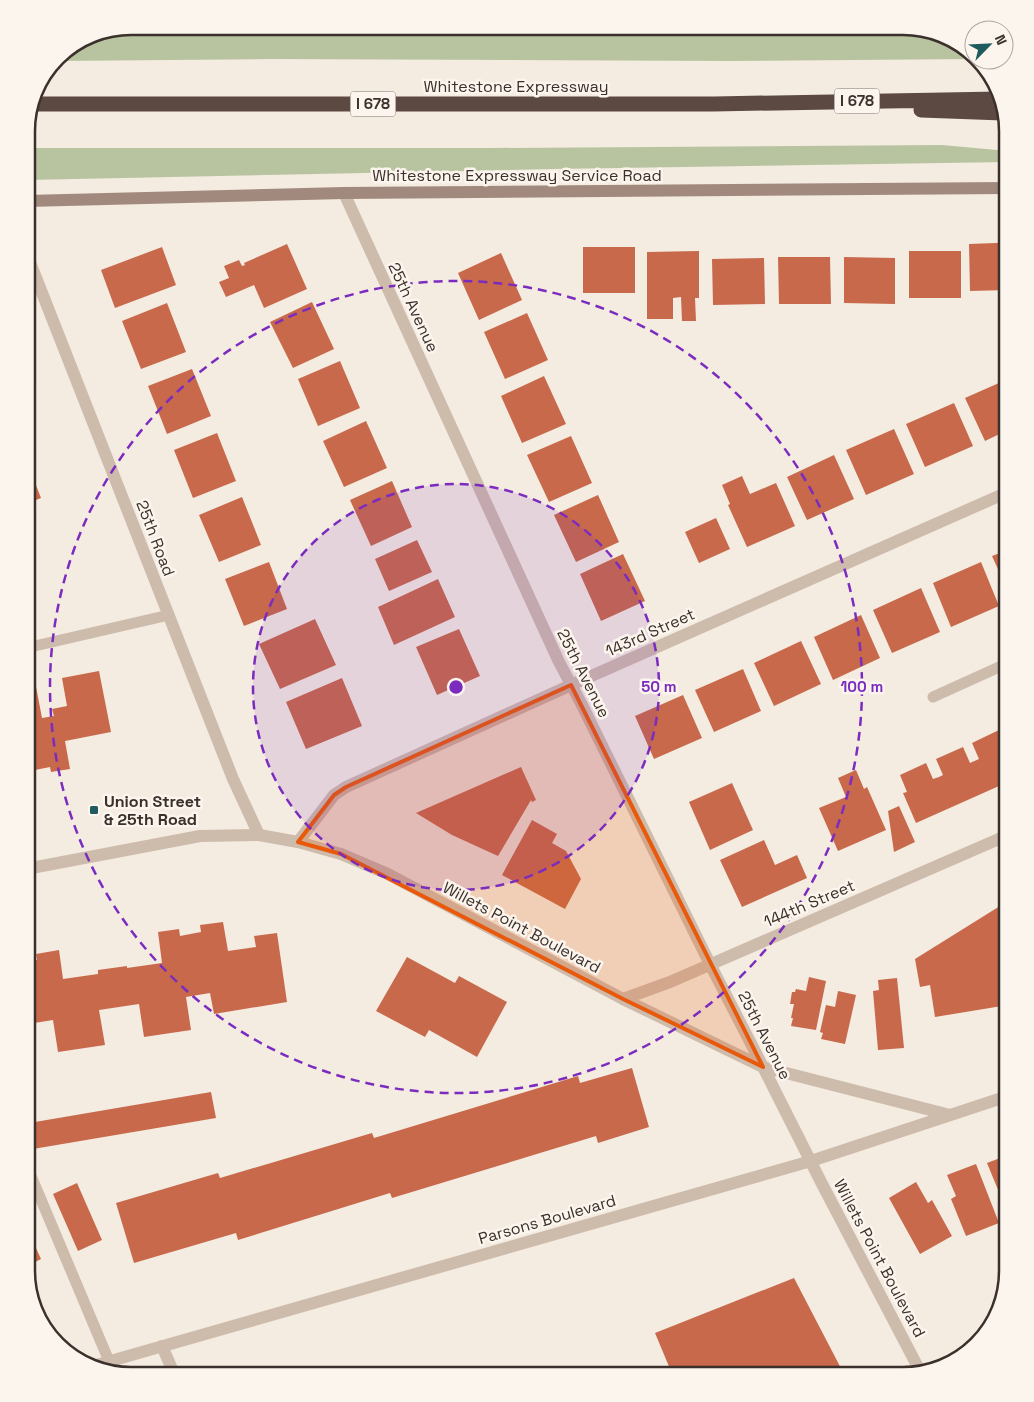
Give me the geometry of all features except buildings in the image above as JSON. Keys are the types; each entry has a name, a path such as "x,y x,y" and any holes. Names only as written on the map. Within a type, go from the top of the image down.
{"highway":[{"name":"Whitestone Expressway","path":"39,104 714,104 994,99"},
{"path":"714,104 997,113"}],"main road":[{"name":"Whitestone Expressway Service Road","path":"35,201 344,193 999,188"}],"street":[{"name":"25th Avenue","path":"344,193 570,685 581,703 710,964 811,1161"},
{"name":"25th Road","path":"35,275 233,779 260,836"},
{"name":"143rd Street","path":"298,842 334,794 346,787 570,685 999,496"},
{"name":"Willets Point Boulevard","path":"35,867 200,836 260,836 298,842 341,854 388,874 623,999 763,1067 950,1115"},
{"name":"144th Street","path":"623,999 670,982 999,839"},
{"name":"Parsons Boulevard","path":"104,1363 811,1161 999,1099"},
{"name":"Willets Point Boulevard","path":"811,1161 917,1366"},
{"path":"162,1346 171,1367"}],"lane":[{"path":"35,646 169,615"},
{"path":"933,697 999,667"},
{"path":"35,1185 109,1361"}],"highlighted area":[{"path":"571,685 763,1067 623,999 341,854 298,842 334,795 346,787"}],"green space":[{"path":"125,35 909,35 934,40 951,48 964,57 964,59 730,61 271,59 66,61 78,51 100,40"},
{"path":"942,145 999,150 999,162 35,180 35,148 491,148"}],"place":[{"name":"Union Street & 25th Road","path":"94,810"}]}
